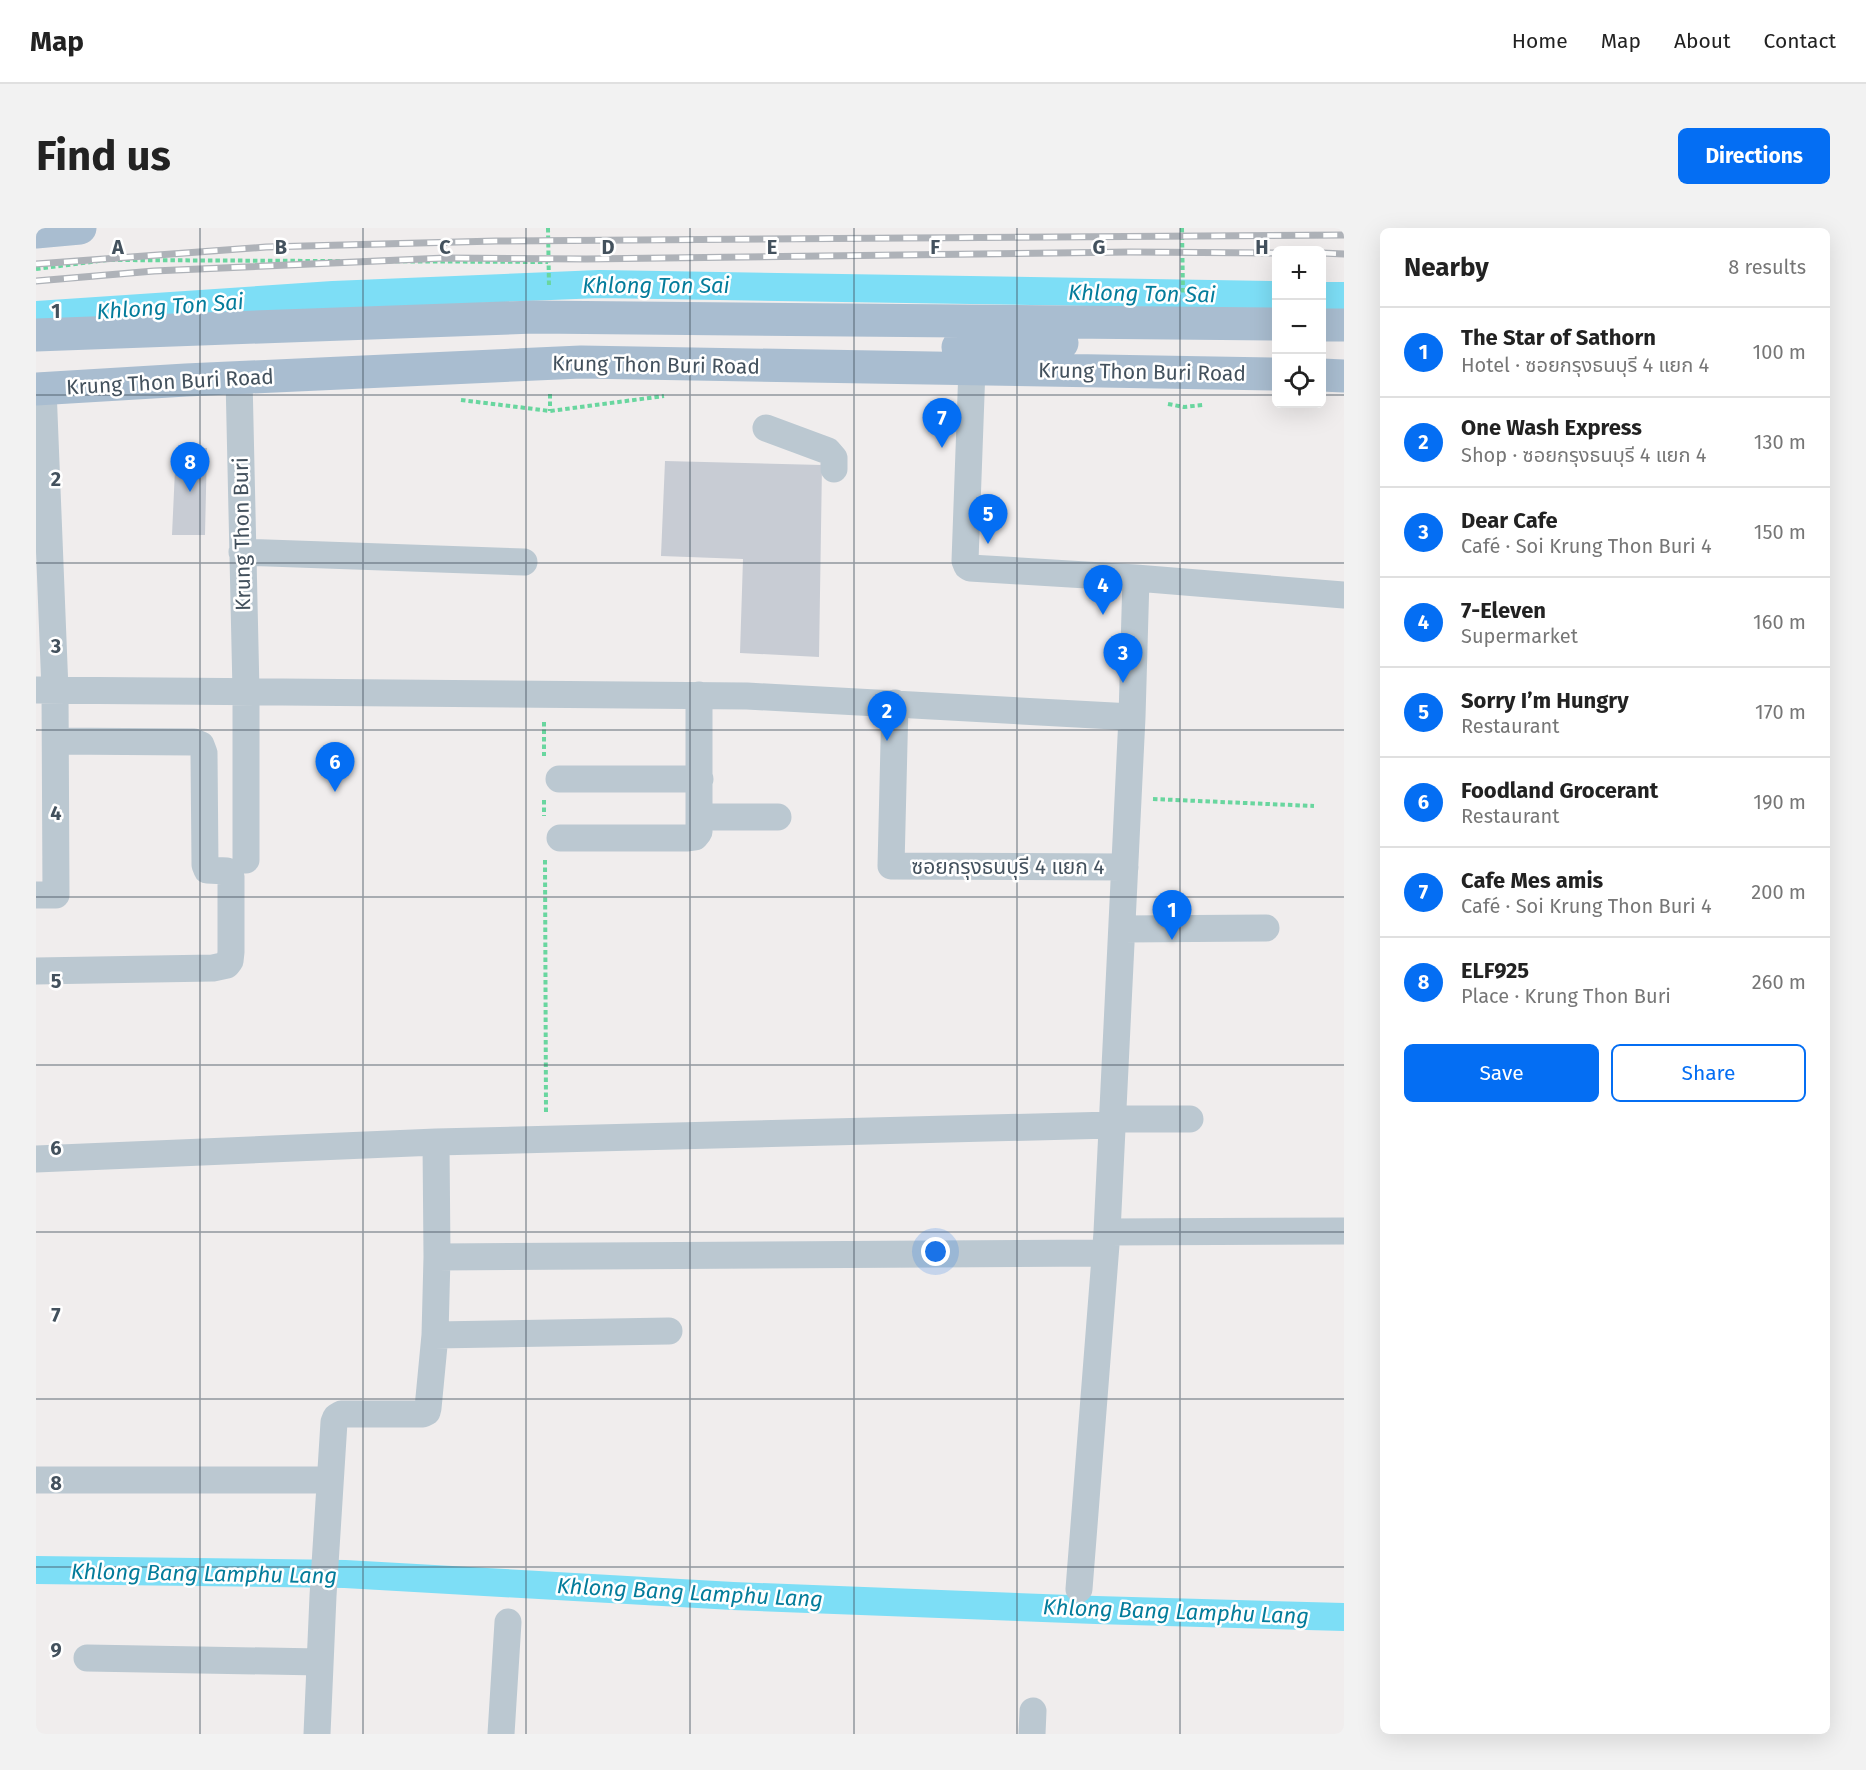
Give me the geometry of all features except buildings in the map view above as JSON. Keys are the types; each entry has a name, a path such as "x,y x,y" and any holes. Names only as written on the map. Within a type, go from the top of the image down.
{"main road":[{"path":"36,232 80,228"},
{"path":"36,335 534,317 1272,324"},
{"path":"582,362 1154,340 1272,329"},
{"name":"Krung Thon Buri Road","path":"40,389 582,362 1272,374"},
{"path":"1326,375 1344,376"}],"street":[{"path":"972,368 965,561 967,566 976,569 1136,578 1344,595"},
{"name":"Krung Thon Buri","path":"239,378 246,691 246,861"},
{"path":"36,896 56,895 56,741 46,690 40,389"},
{"path":"766,428 832,453 834,469"},
{"path":"242,552 524,562"},
{"path":"1079,1589 1106,1243 1123,929 1136,578"},
{"path":"46,690 699,695 895,703 1132,717"},
{"path":"560,837 695,837 699,832 699,695"},
{"name":"ซอยกรุงธนบุรี 4 แยก 4","path":"895,703 891,866 1125,867"},
{"path":"36,971 213,968 227,965 231,952 231,876 227,871 207,870 205,865 204,753 201,745 194,742 56,741"},
{"path":"560,778 700,778"},
{"path":"699,817 778,817"},
{"path":"1123,929 1266,928"},
{"path":"36,1159 436,1142 1190,1119"},
{"path":"317,1734 323,1596 336,1417 341,1414 423,1414 427,1412 435,1335 436,1142"},
{"path":"437,1257 1106,1243 1344,1231"},
{"path":"435,1335 669,1331"},
{"path":"36,1480 330,1480"},
{"path":"501,1734 507,1622"},
{"path":"87,1658 320,1662"}],"path":[{"path":"36,269 107,260 548,262"},
{"path":"457,399 550,411 671,395"},
{"path":"1128,798 1314,806"},
{"path":"545,1010 546,1139"}],"waterway":[{"name":"Khlong Ton Sai","path":"36,315 333,295 600,284 1272,295"},
{"name":"Khlong Ton Sai","path":"1326,296 1344,296"},
{"name":"Khlong Bang Lamphu Lang","path":"36,1570 345,1574 733,1596 1344,1617"}],"railway":[{"path":"36,264 266,247 496,241 1344,235"},
{"path":"36,281 154,271 445,258 586,259 1130,252 1272,253"},
{"path":"1326,253 1344,254"}],"place":[{"name":"Cafe Mes amis","path":"942,448"},
{"name":"ELF925","path":"190,492"},
{"name":"Sorry I’m Hungry","path":"988,544"},
{"name":"7-Eleven","path":"1103,615"},
{"name":"Dear Cafe","path":"1123,683"},
{"name":"One Wash Express","path":"887,741"},
{"name":"Foodland Grocerant","path":"335,792"},
{"name":"The Star of Sathorn","path":"1172,940"}]}
